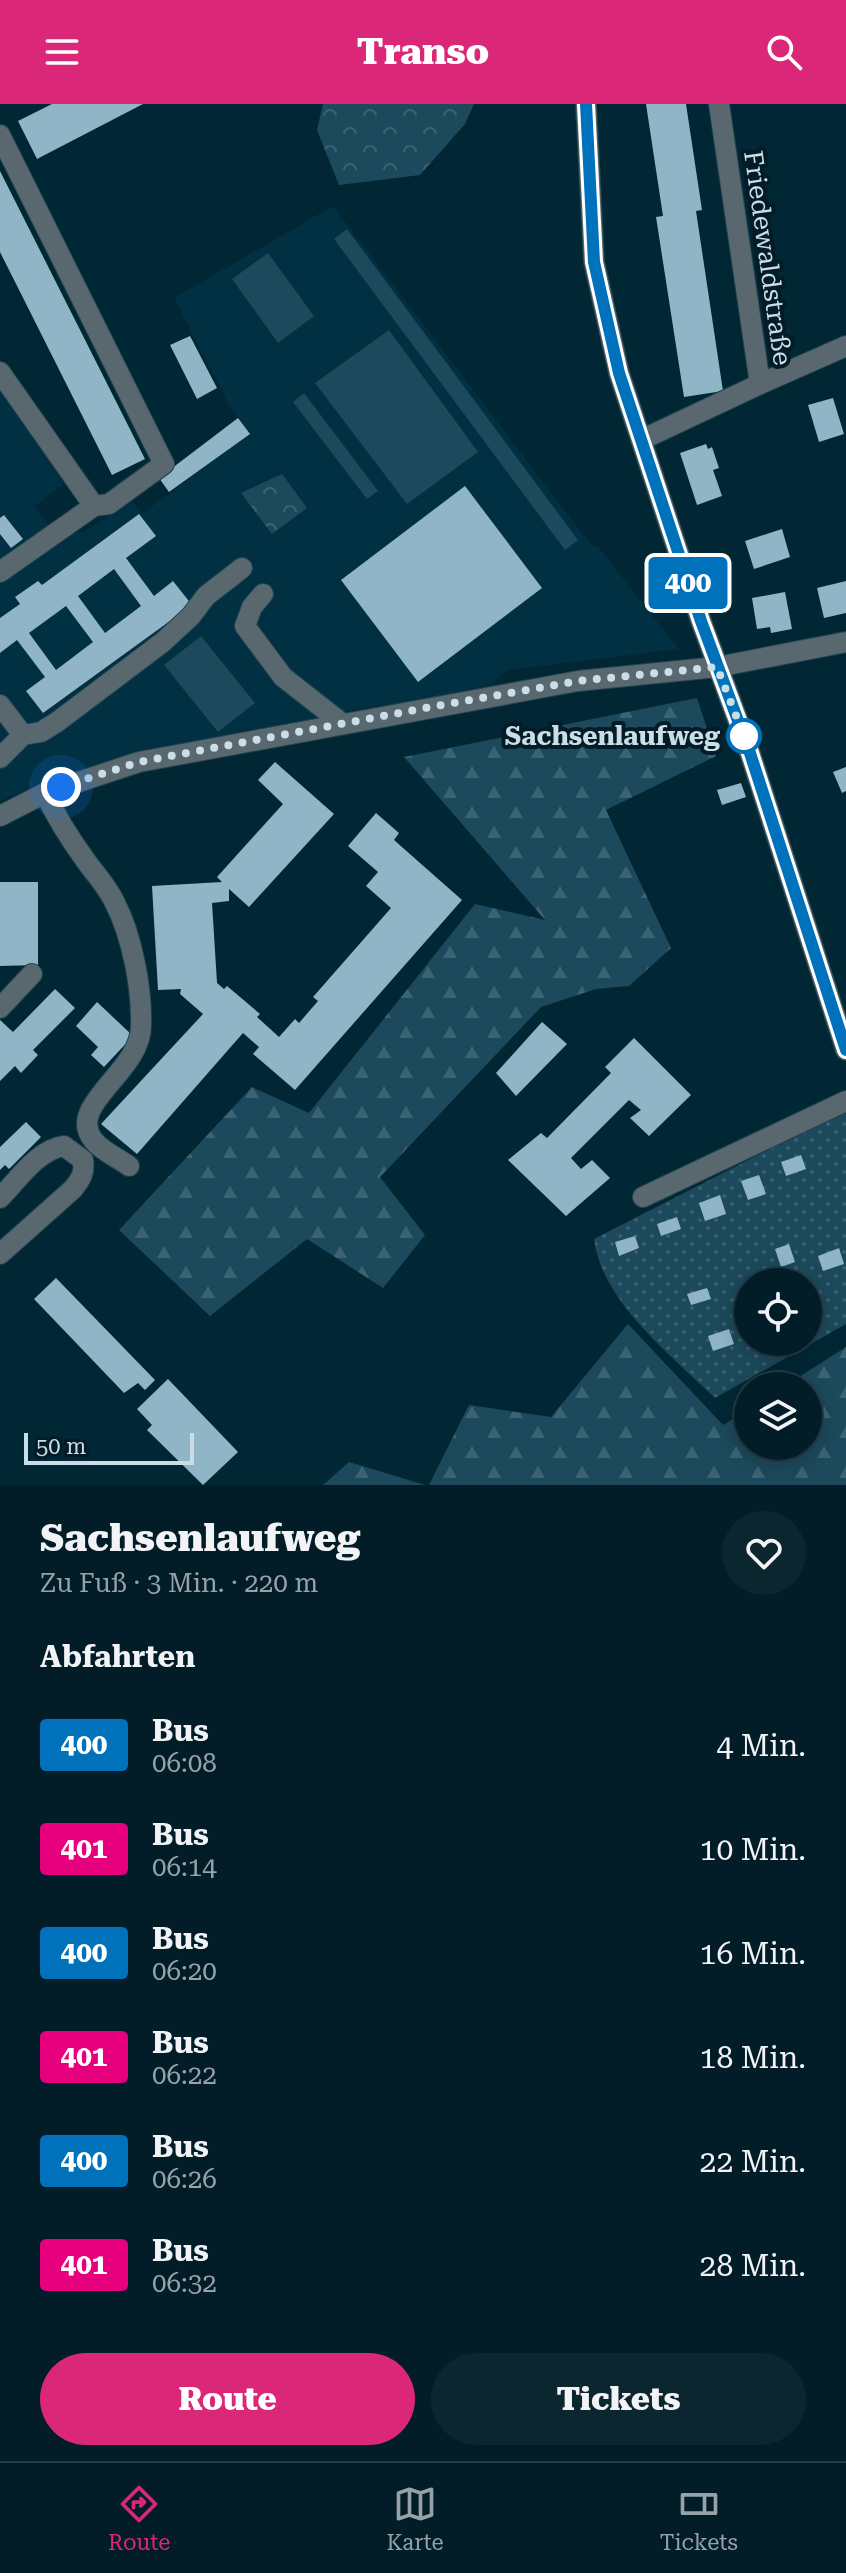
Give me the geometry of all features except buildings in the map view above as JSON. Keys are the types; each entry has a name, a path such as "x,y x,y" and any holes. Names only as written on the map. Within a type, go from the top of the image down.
{"street":[{"path":"586,104 594,262 619,373 717,667 750,753 846,1050"},
{"name":"Friedewaldstraße","path":"641,440 760,384 719,104"},
{"path":"0,135 164,464 109,504 94,506 0,572"},
{"path":"760,384 846,346"},
{"path":"0,372 94,506"},
{"path":"0,758 23,735 41,732 49,727 151,651 191,616 206,596 242,568"},
{"path":"263,594 252,607 245,626 283,677 343,724"},
{"path":"0,816 45,793 139,762 578,681 717,667 846,642"},
{"path":"650,654 663,673"},
{"path":"0,705 23,735"},
{"path":"45,793 56,817 110,894 131,946 141,1012 142,1031 138,1048 123,1071 93,1102 86,1116 87,1128 94,1141 129,1166"},
{"path":"0,1008 32,974"},
{"path":"643,1197 846,1101"},
{"path":"75,1151 91,1136"},
{"path":"0,1198 41,1156 53,1148 64,1146 75,1151 83,1160 81,1179 73,1189 0,1254"}],"shaded area":[{"path":"333,206 591,545 599,548 679,649 508,670 492,684 176,749 45,782 0,801 0,384 64,484 35,506 58,538 73,528 83,533 131,500 142,514 249,434 227,401 174,298"}],"green space":[{"path":"323,104 474,104 465,124 420,175 339,185 317,130"},
{"path":"347,229 578,540 565,550 334,239"},
{"path":"268,253 314,316 278,343 232,279"},
{"path":"389,330 478,452 407,504 315,383"},
{"path":"304,393 378,491 367,499 293,402"},
{"path":"282,474 307,508 272,534 241,493"},
{"path":"201,636 255,703 218,732 164,665"},
{"path":"697,698 716,756 606,810 671,948 629,986 596,989 541,1007 380,1177 425,1235 383,1288 307,1239 210,1316 119,1230 252,1087 309,1113 475,904 545,920 404,757"},
{"path":"840,1113 846,1114 846,1324 822,1338 822,1268 734,1268 734,1356 789,1356 761,1372 734,1372 734,1387 715,1398 659,1345 624,1306 600,1262 594,1239"},
{"path":"628,1324 723,1425 734,1418 734,1460 822,1460 822,1372 807,1372 846,1347 846,1485 429,1485 469,1405 551,1417"},
{"path":"349,1462 425,1485 323,1485"}],"bus line":[{"name":"400","path":"586,104 594,262 619,373 701,621 750,753 846,1050"}],"place":[{"name":"Sachsenlaufweg","path":"744,736"}],"route":[{"path":"61,787 139,762 436,706 578,681 717,667 744,736"}]}
